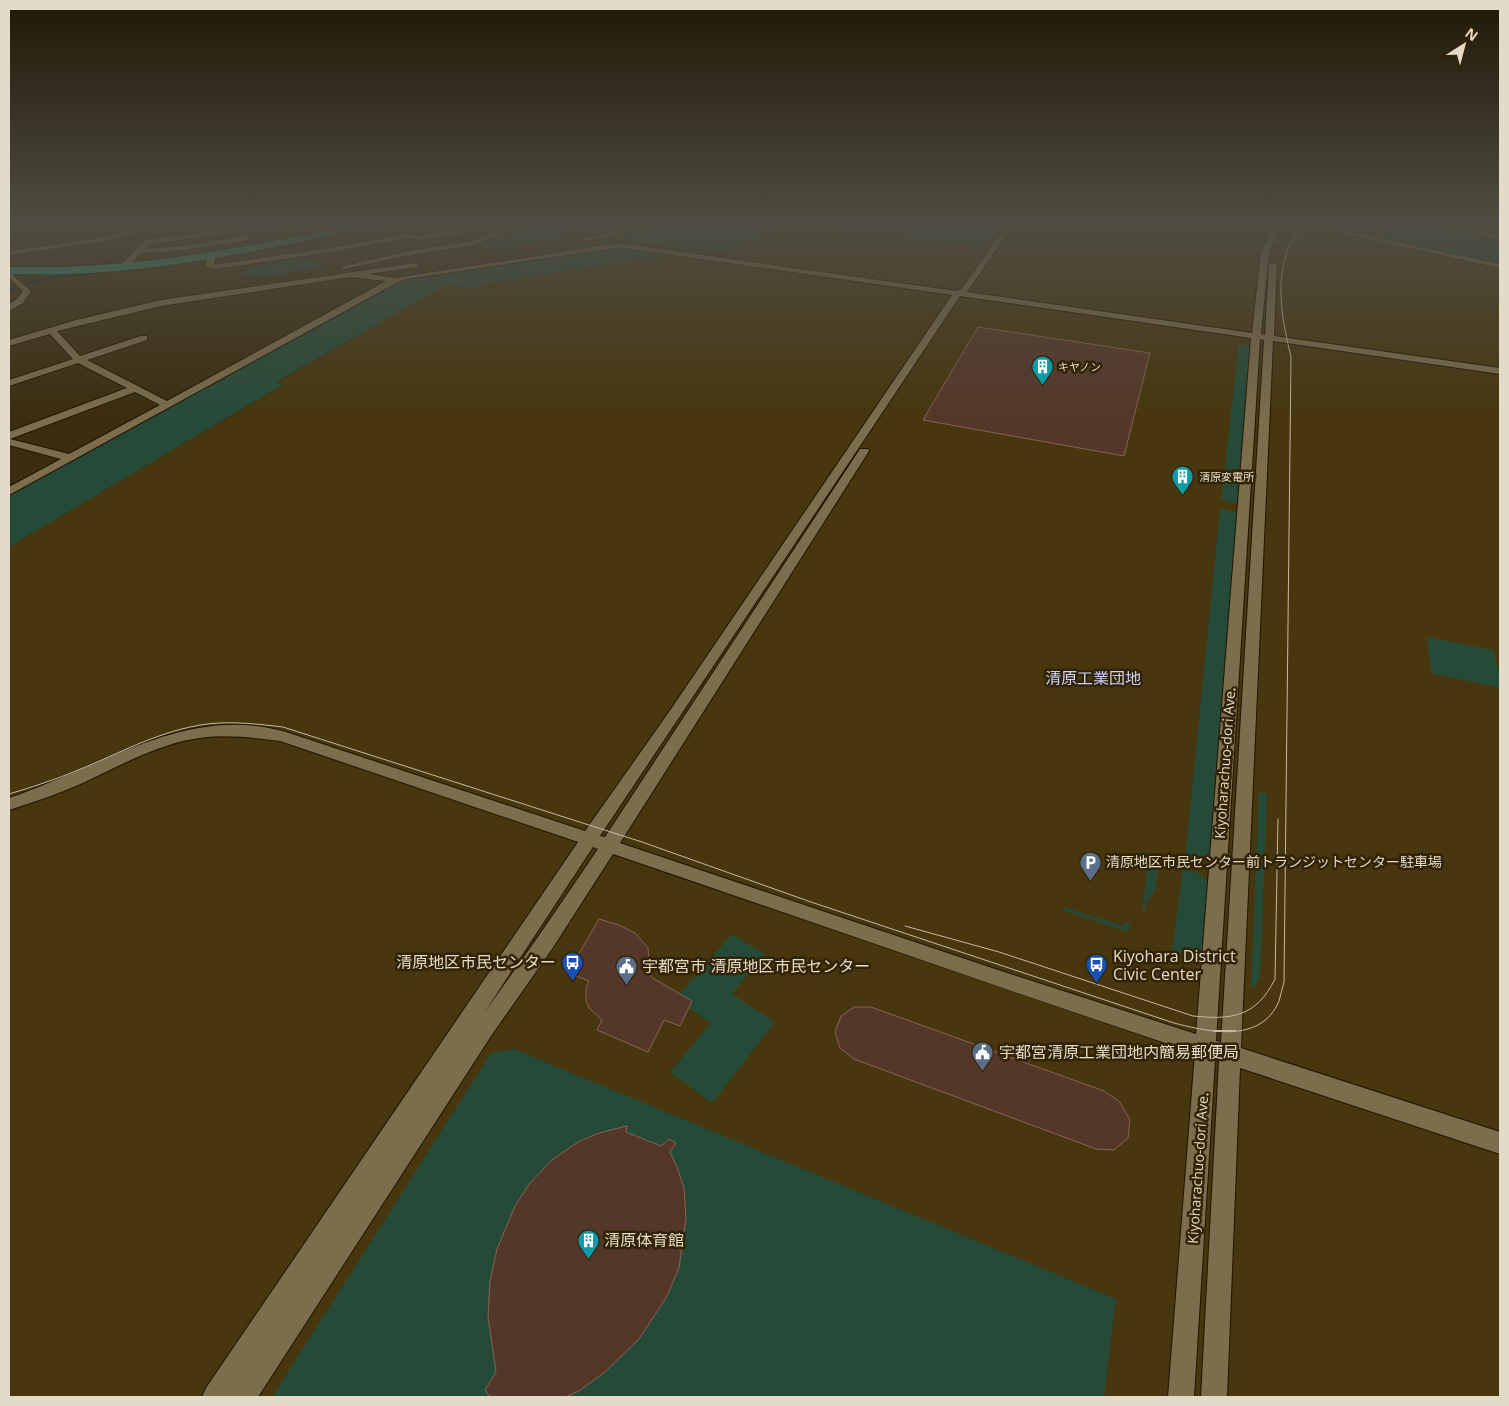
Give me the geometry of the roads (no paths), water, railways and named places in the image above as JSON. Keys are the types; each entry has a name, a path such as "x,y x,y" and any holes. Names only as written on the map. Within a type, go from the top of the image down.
{"street":[{"path":"9,308 20,301 28,291 27,290"},
{"path":"9,343 51,330 161,304 256,290"},
{"path":"9,492 379,290"},
{"path":"939,290 1500,367"},
{"path":"243,1397 484,1029 545,943 599,842 965,290"},
{"name":"Kiyoharachuo-dori Ave.","path":"1214,1397 1264,290"},
{"name":"Kiyoharachuo-dori Ave.","path":"1181,1397 1206,1047 1263,335 1269,290"},
{"path":"215,1397 599,842 694,710 963,293"},
{"path":"51,330 78,359 167,406"},
{"path":"1263,335 1500,371"},
{"path":"9,383 144,338"},
{"path":"9,436 134,389"},
{"path":"9,442 70,458"},
{"path":"9,804 39,794 162,742 201,732 243,730 281,736 807,912 995,978 1500,1143"},
{"path":"1408,1113 1500,1134"}],"tram line":[{"path":"1218,1031 1233,1032 1260,1024 1271,1015 1279,1001 1284,982 1291,357 1283,318 1281,290"},
{"path":"9,794 61,777 173,731 207,724 226,723 283,727 642,842 811,902 1174,1023 1218,1031"},
{"path":"905,926 999,952 1193,1016 1220,1017 1242,1013 1260,1001 1268,992 1275,979 1278,819"},
{"path":"1218,1031 1235,1031"}],"place":[{"name":"キヤノン","path":"1042,386"},
{"name":"清原変電所","path":"1183,496"},
{"name":"清原地区市民センター前トランジットセンター駐車場","path":"1090,881"},
{"name":"清原地区市民センター","path":"572,981"},
{"name":"Kiyohara District Civic Center","path":"1097,984"},
{"name":"宇都宮市 清原地区市民センター","path":"626,985"},
{"name":"宇都宮清原工業団地内簡易郵便局","path":"983,1071"},
{"name":"清原体育館","path":"588,1259"}],"district":[{"name":"清原工業団地","path":"1093,678"}]}
